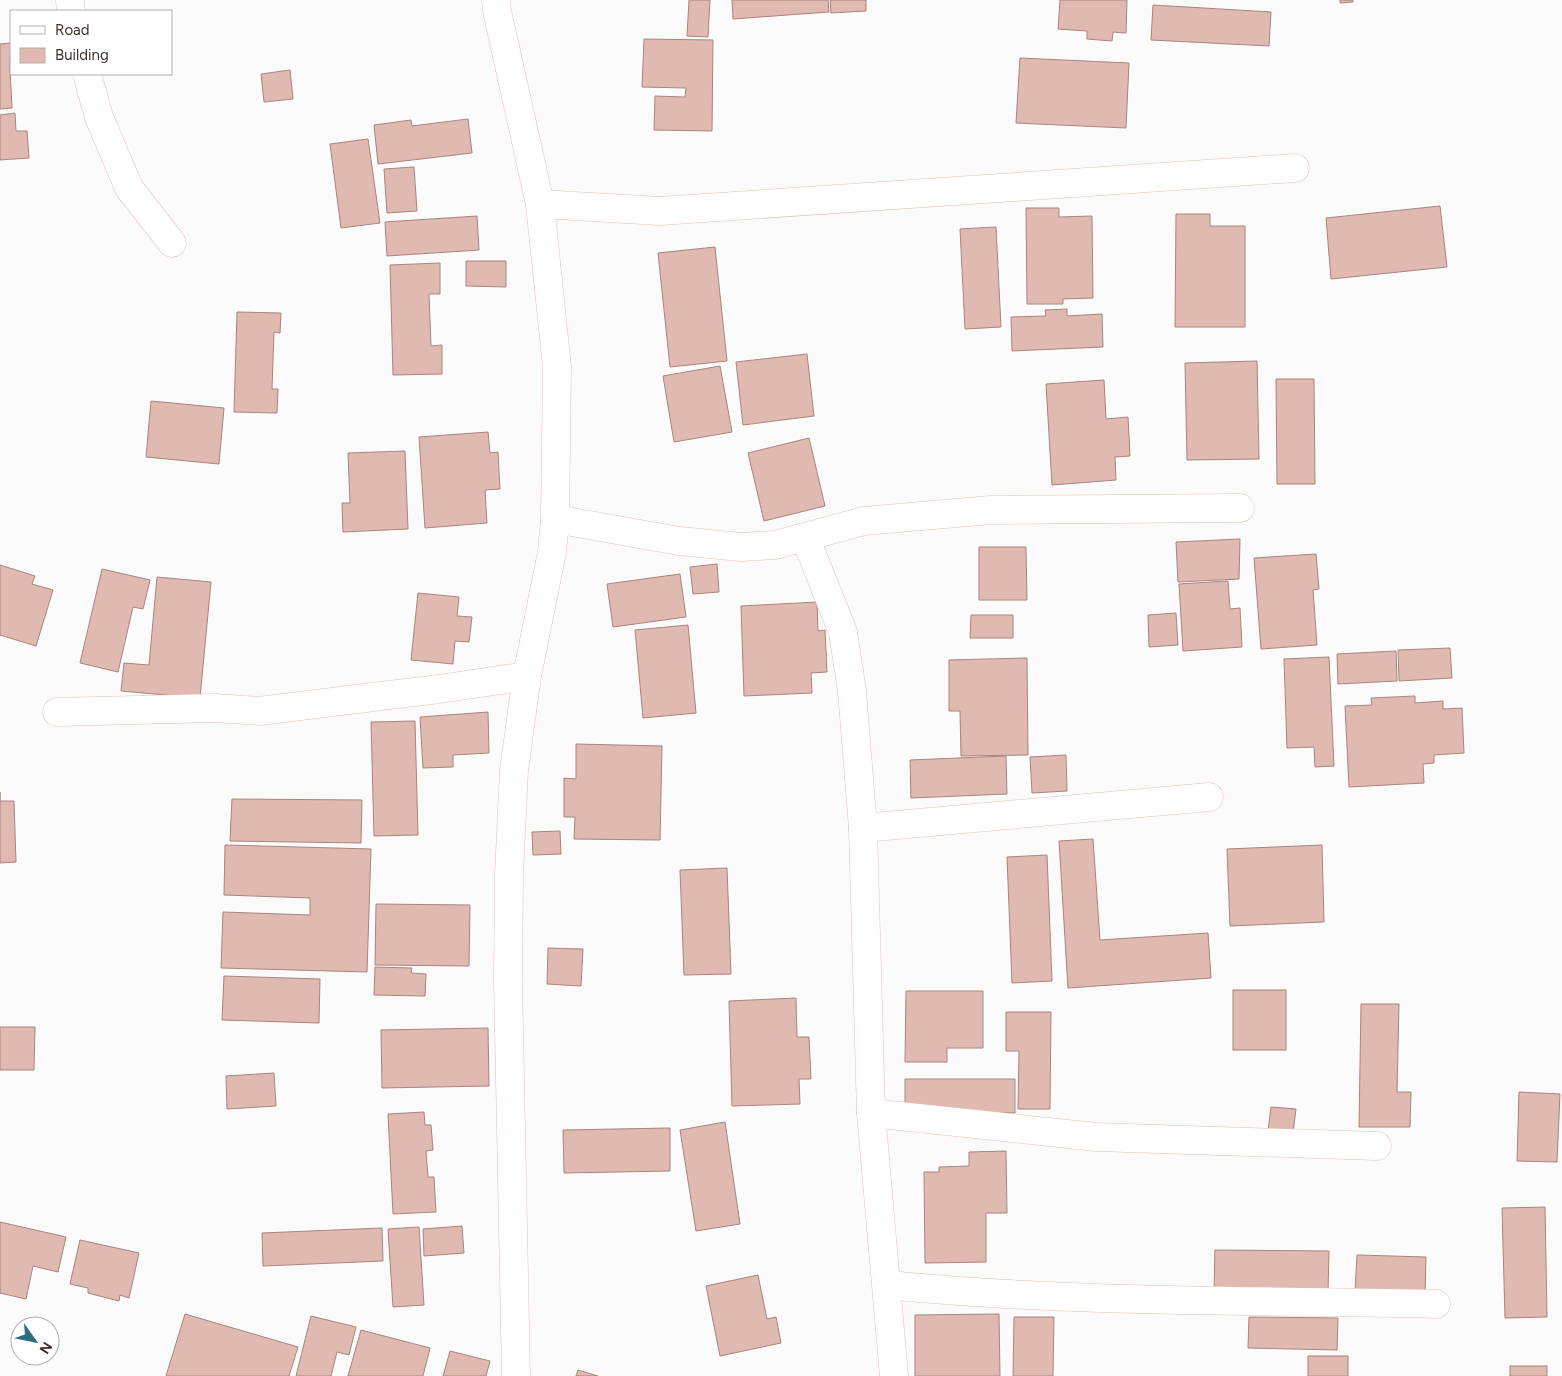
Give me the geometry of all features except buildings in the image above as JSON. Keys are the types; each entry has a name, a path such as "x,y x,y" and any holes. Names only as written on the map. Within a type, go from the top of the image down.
{"street":[{"path":"496,0 540,204 557,367 555,519 552,552 527,676 514,770 509,874 508,990 516,1376"},
{"path":"87,75 99,117 129,188 172,243"},
{"path":"540,204 660,211 1295,168"},
{"path":"555,519 679,541 741,547 775,545 864,521 991,510 1240,508"},
{"path":"806,537 843,632 852,691 863,828 871,1113 888,1286 894,1376"},
{"path":"57,712 173,711 214,708 259,710 439,689 527,676"},
{"path":"863,828 1210,797"},
{"path":"871,1113 1096,1137 1377,1146"},
{"path":"888,1286 981,1294 1179,1302 1436,1304"}]}
